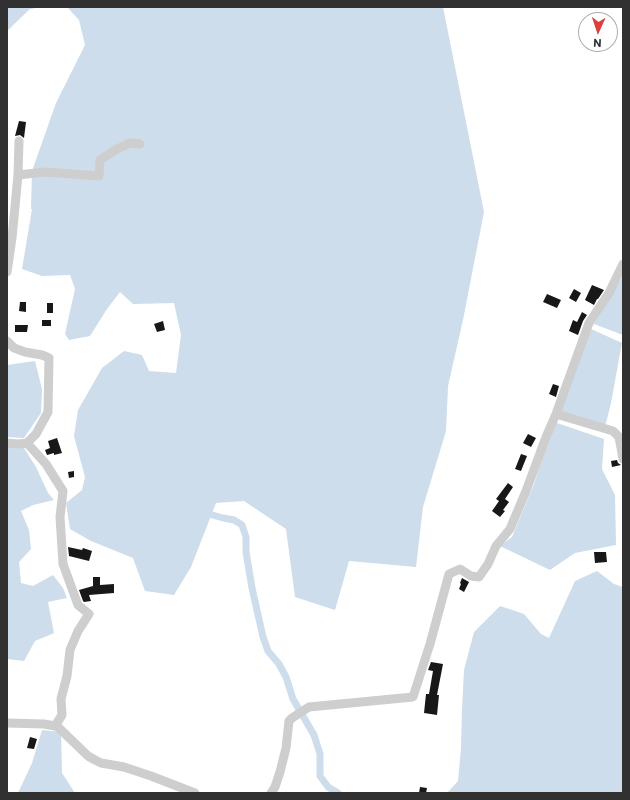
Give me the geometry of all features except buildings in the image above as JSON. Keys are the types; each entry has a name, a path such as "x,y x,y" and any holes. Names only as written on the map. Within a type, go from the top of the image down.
{"street":[{"path":"7,272 18,175 19,141"},
{"path":"18,175 45,172 99,176 100,160 116,149 130,143 140,144"},
{"path":"271,793 275,787 280,772 286,748 289,721 292,718 309,707 413,697 450,574 460,570 471,576 479,577 488,564 496,546 510,530 556,414 589,323 609,293 623,264"},
{"path":"7,341 14,348 49,358 48,412 36,434 27,442 18,444 7,443"},
{"path":"556,414 613,431 619,437 623,459"},
{"path":"27,442 46,464 63,491 60,518 63,564 78,605 89,614 78,631 70,650 67,676 61,699 62,715 56,726"},
{"path":"7,723 44,724 56,726 88,756 95,760 102,763 124,767 195,793"}],"water":[{"path":"7,7 42,7 30,9 7,31"},
{"path":"67,7 443,7 484,212 463,320 448,386 446,431 423,507 416,567 349,561 335,610 295,597 286,529 244,501 216,503 191,567 174,595 145,591 133,558 91,541 70,529 66,503 82,490 85,477 74,436 78,410 102,368 124,351 142,355 149,371 176,373 181,335 174,303 133,304 120,292 90,336 69,340 65,334 75,289 70,275 42,276 22,269 32,209 32,171 56,103 85,45 79,20"},
{"path":"623,276 623,335 594,324"},
{"path":"589,328 622,343 605,427 558,412"},
{"path":"35,361 42,389 41,413 24,438 7,437 7,365"},
{"path":"554,422 604,439 602,469 615,495 616,545 575,553 550,570 500,546 512,537 534,484"},
{"path":"7,447 24,448 36,467 48,493 54,500 33,505 21,511 29,530 31,549 19,562 21,583 33,586 53,575 63,588 67,598 48,602 54,633 35,641 24,661 7,659"},
{"path":"597,571 614,584 623,587 623,793 447,793 458,781 461,748 464,670 474,632 500,606 524,614 541,634 549,638 575,581"},
{"path":"42,730 61,732 62,773 75,793 18,793 32,763"}],"waterway":[{"path":"204,516 209,514 234,520 242,525 246,537 246,552 252,588 263,637 268,651 279,664 286,677 293,699 314,735 320,754 320,776 328,787 338,793"}]}
